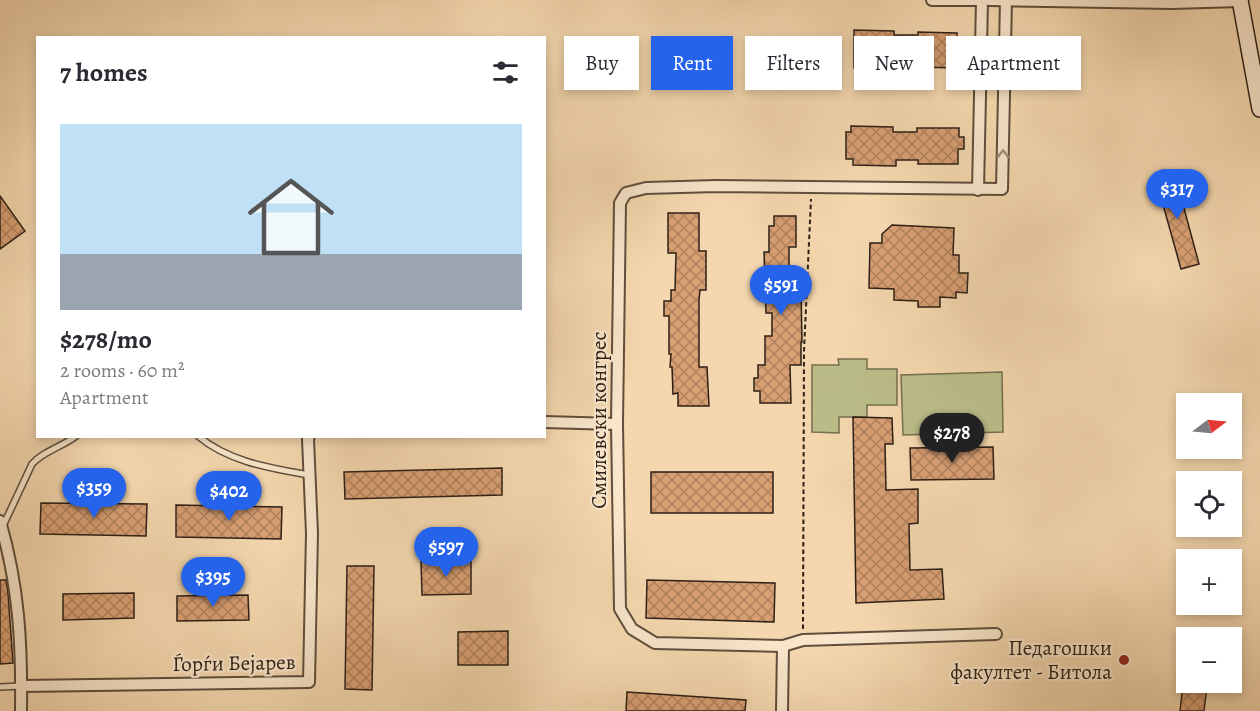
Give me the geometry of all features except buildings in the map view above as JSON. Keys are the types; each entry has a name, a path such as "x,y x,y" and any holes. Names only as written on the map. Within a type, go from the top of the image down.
{"main road":[{"path":"1240,1 1260,109"}],"street":[{"path":"932,0 977,0"},
{"path":"978,190 982,0"},
{"path":"988,0 1171,3 1240,1"},
{"name":"Смилевски конгрес","path":"996,633 803,640 783,646 655,643 633,629 620,609 616,424 620,203 626,193 646,188 1002,189 1006,0"},
{"path":"546,422 616,424"},
{"name":"Ѓорѓи Бејарев","path":"22,686 309,682 312,533 308,438"},
{"path":"1,525 9,553 20,619 21,711"},
{"path":"782,711 783,646"}],"lane":[{"path":"1,525 32,464 40,456 62,447 73,438"},
{"path":"201,438 232,456 260,466 309,475"},
{"path":"0,687 22,686"}],"path":[{"path":"803,640 804,351 811,188"}],"green space":[{"path":"838,359 867,359 867,369 897,369 897,405 867,405 867,417 839,417 839,433 812,432 812,365 839,365"},
{"path":"1002,372 1003,432 903,435 901,375"}],"place":[{"name":"Педагошки факултет - Битола","path":"1124,660"}]}
